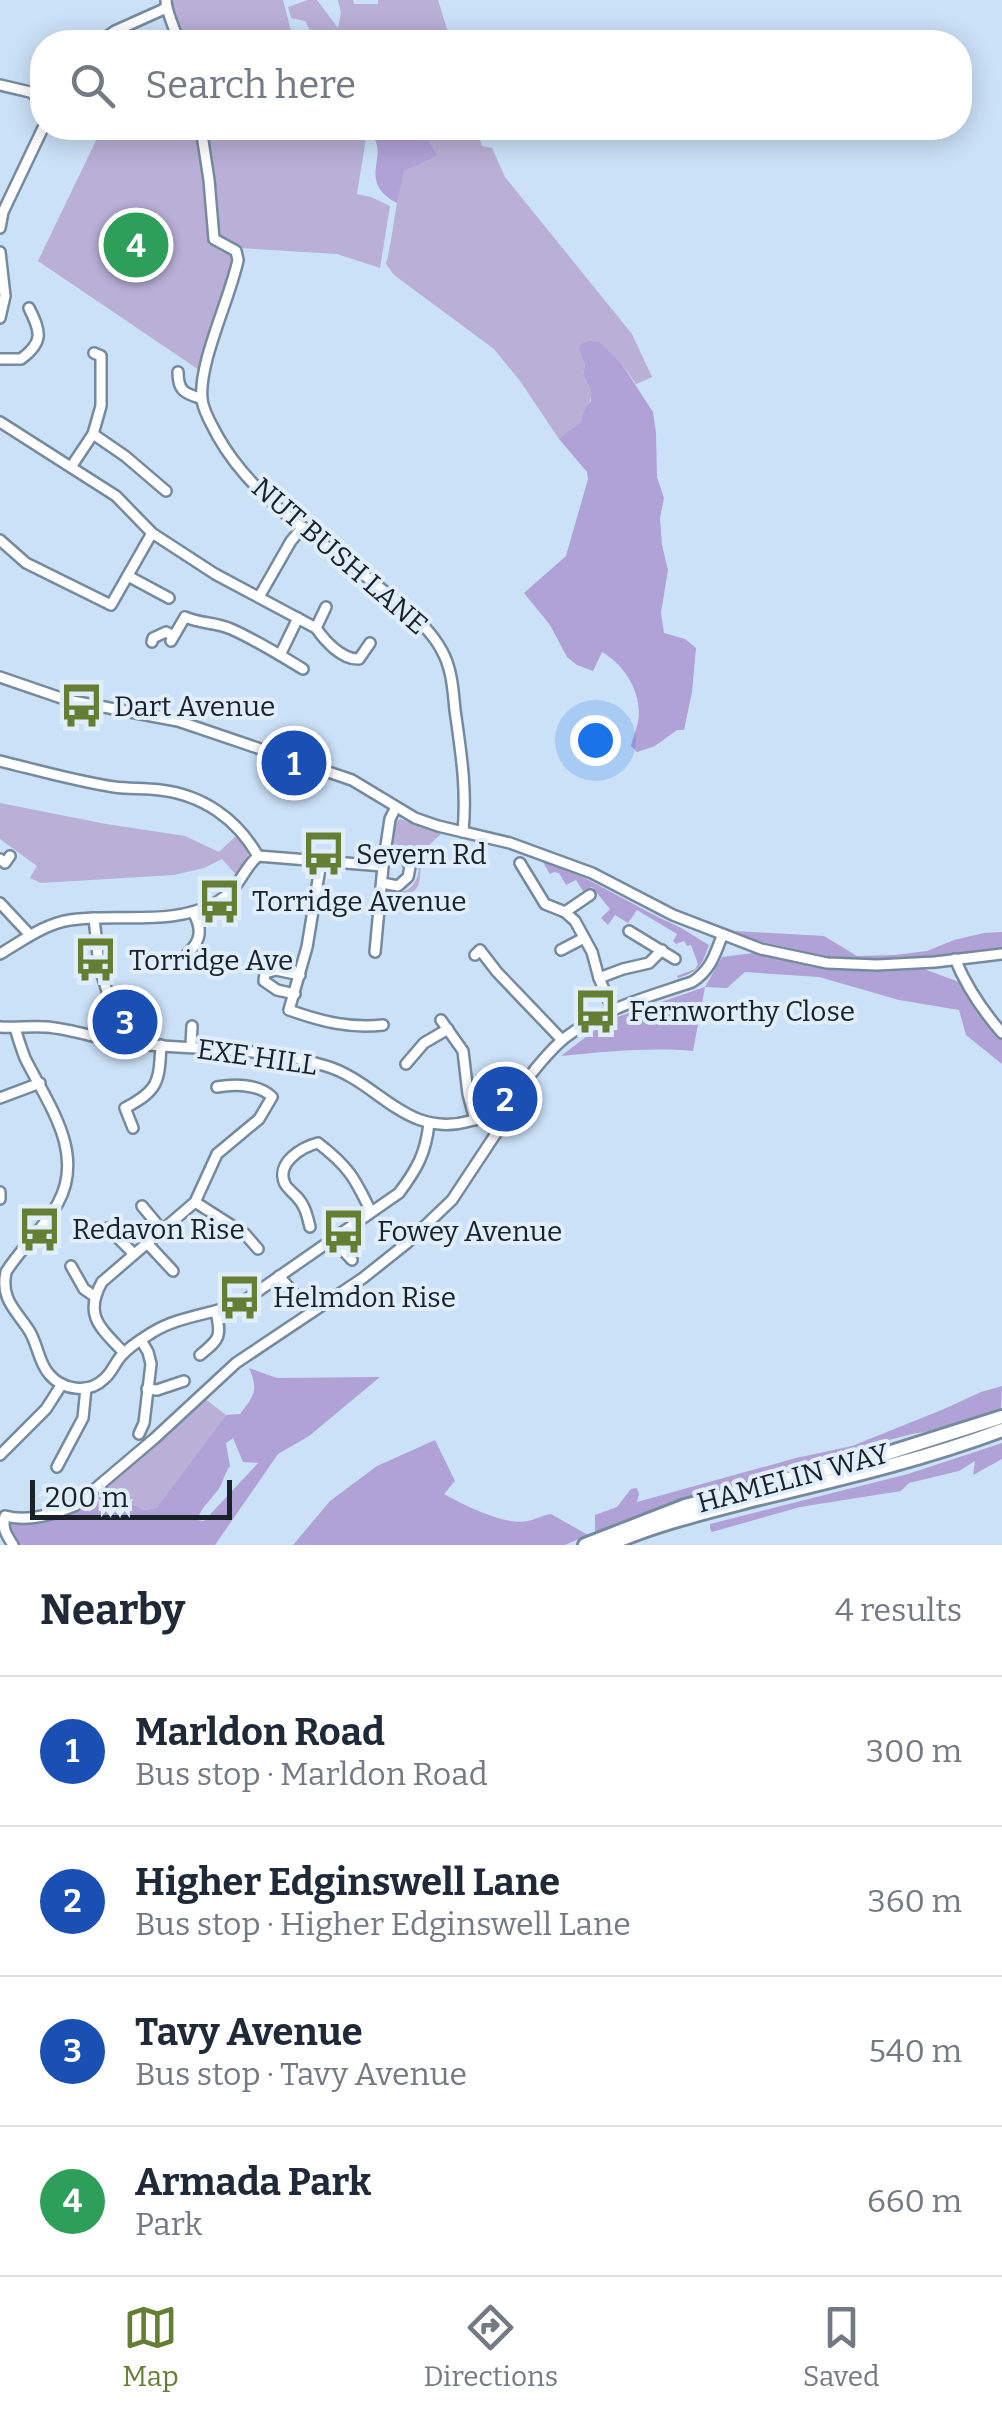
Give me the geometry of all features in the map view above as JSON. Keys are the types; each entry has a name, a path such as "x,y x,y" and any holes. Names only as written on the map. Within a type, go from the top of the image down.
{"highway":[{"name":"HAMELIN WAY","path":"585,1545 685,1506 882,1456 1002,1417"},
{"name":"HAMELIN WAY","path":"608,1545 685,1518 900,1463 1002,1430"}],"street":[{"path":"117,30 166,3 175,30"},
{"path":"0,85 30,92"},
{"path":"0,228 3,212 37,140"},
{"path":"202,400 212,343 238,260 236,251 214,239 204,140"},
{"path":"0,252 5,296 0,318"},
{"path":"0,359 20,358 37,342 39,333 29,308"},
{"path":"70,467 94,434 101,406 101,354"},
{"name":"NUT BUSH LANE","path":"178,372 178,383 185,394 202,400 226,450 265,495 412,614 443,652 451,673 466,790 463,832"},
{"path":"0,422 116,496 152,533 216,574 316,628 354,664 370,642"},
{"path":"94,434 166,491"},
{"path":"260,598 291,541 303,528"},
{"path":"0,539 26,563 111,605 152,533"},
{"path":"128,576 168,598"},
{"path":"316,628 326,607"},
{"path":"152,642 166,632 172,638 184,617 232,630 302,669"},
{"path":"280,655 298,618"},
{"path":"0,677 67,700 162,717 352,780 415,818 510,843 592,873 644,901 760,949 828,964 876,965 1002,954"},
{"path":"0,761 112,786 193,798 234,822 258,856"},
{"path":"375,952 383,866 390,820 396,807"},
{"path":"382,883 398,886 408,878 410,867 405,856 386,851"},
{"path":"258,856 383,866"},
{"path":"0,954 56,924 193,912 232,890 258,856"},
{"path":"322,862 308,947 289,1010 342,1025 379,1028"},
{"path":"520,862 545,904 576,921 612,1008"},
{"path":"531,883 544,877"},
{"path":"565,912 590,895"},
{"path":"0,903 30,936"},
{"path":"188,953 200,931 193,912"},
{"path":"94,918 98,966 116,1021 116,1042"},
{"path":"480,935 477,953 562,1040"},
{"path":"632,936 675,959"},
{"path":"13,1545 4,1533 5,1516 32,1517 60,1512 76,1504 236,1363 408,1243 452,1200 497,1132 501,1121 498,1109 562,1040 612,1008 702,976 722,936"},
{"path":"562,950 584,938"},
{"path":"599,978 649,963 662,950"},
{"path":"955,959 965,984 1002,1033"},
{"path":"294,994 269,986 264,982 265,973 276,970 300,976"},
{"path":"440,1020 464,1050 475,1120"},
{"path":"191,1025 191,1046"},
{"name":"EXE HILL","path":"0,1027 46,1027 116,1042 281,1056 329,1067 401,1112 429,1122 462,1123 498,1109"},
{"path":"15,1028 24,1055 62,1131 68,1181 57,1205 10,1265 2,1285 6,1302 32,1335 46,1372 74,1389 95,1386 108,1377 124,1353 168,1324 241,1303 399,1193 416,1170 427,1141 429,1122"},
{"path":"406,1064 424,1044 448,1029"},
{"path":"133,1128 124,1108 149,1094 156,1085 161,1045"},
{"path":"0,1098 40,1084"},
{"path":"124,1353 96,1321 93,1312 94,1296 102,1282 195,1202 217,1154 259,1119 272,1098 267,1092 233,1084 217,1087"},
{"path":"310,1227 302,1203 284,1184 284,1176 292,1155 312,1144 318,1143 344,1163 371,1212"},
{"path":"195,1202 245,1234 258,1248"},
{"path":"142,1206 162,1230"},
{"path":"108,1228 134,1254"},
{"path":"332,1239 352,1260"},
{"path":"148,1243 173,1270"},
{"path":"0,1256 10,1265"},
{"path":"71,1266 84,1289 94,1296"},
{"path":"278,1276 296,1296 302,1283"},
{"path":"200,1355 220,1334 216,1312"},
{"path":"139,1434 144,1423 151,1364 141,1340"},
{"path":"146,1389 157,1390 184,1380"},
{"path":"0,1455 38,1417 62,1384"},
{"path":"73,1463 59,1462 83,1418 86,1388"}],"shaded area":[{"path":"169,0 283,0 291,30 179,30"},
{"path":"317,0 338,28 338,0 378,4 378,0 438,0 447,30 310,30 305,21 291,18 288,7"},
{"path":"96,140 202,140 214,239 236,251 205,374 38,261"},
{"path":"207,140 366,140 357,194 390,206 380,268 337,254 238,248 217,236"},
{"path":"374,140 428,140 438,156 404,171 397,203 385,195 376,179"},
{"path":"428,140 480,140 482,146 492,148 505,177 632,334 652,377 636,384 600,342 580,348 585,365 583,375 592,393 581,422 559,439 494,349 394,275 386,264 404,171 438,156"},
{"path":"588,341 600,342 621,363 653,412 657,477 664,498 660,518 662,545 668,570 661,613 664,633 685,639 696,648 684,730 637,752 631,746 638,722 638,701 625,672 602,652 593,671 577,665 567,657 550,625 524,593 566,556 588,479 587,472 559,439 581,422 591,401 579,348"},
{"path":"0,803 185,836 219,852 239,833 246,845 247,861 238,877 222,859 174,875 41,883 30,878 37,866 0,839"},
{"path":"400,819 441,834 424,852 415,890 399,897 398,906 393,909 382,909 386,888 391,888 391,893 407,890 418,873 413,853 390,843 393,824"},
{"path":"543,862 585,878 709,945 701,963 678,978 698,964 691,945 684,941 676,944 673,941 677,934 637,910 628,923 615,915 608,925 601,918 610,909 592,887 583,891 576,880 566,885 559,873 550,874"},
{"path":"657,902 735,931 824,936 857,956 927,951 954,940 1002,932 1002,949 898,961 848,961 727,933"},
{"path":"753,953 877,972 924,969 959,982 975,1009 1002,1039 1002,1064 966,1035 959,1010 899,1000 819,977 745,972 727,988 705,987 722,957"},
{"path":"705,987 693,1051 561,1056 608,1020"},
{"path":"249,1368 277,1378 380,1377 309,1436 278,1454 215,1545 17,1545 7,1523 61,1515 91,1499 101,1503 113,1496 145,1510 156,1508 226,1415 240,1414 245,1408 252,1397 254,1382","holes":["233,1438 243,1462 258,1463 204,1521 197,1520 230,1466 226,1443"]},
{"path":"1002,1386 1001,1410 953,1427 794,1465 595,1532 595,1515 617,1507 631,1489 637,1488 637,1502 852,1446"},
{"path":"204,1398 226,1415 156,1508 145,1510 113,1496 101,1503 91,1499"},
{"path":"435,1440 455,1481 444,1494 508,1520 528,1521 551,1514 588,1535 565,1545 293,1545 330,1501 377,1466"},
{"path":"1002,1443 1002,1459 973,1475 975,1461 959,1471 909,1483 901,1491 800,1507 712,1532 710,1529 710,1524 908,1474"}],"place":[{"name":"Armada Park","path":"136,245"},
{"name":"Dart Avenue","path":"81,706"},
{"name":"Marldon Road","path":"294,763"},
{"name":"Severn Rd","path":"323,854"},
{"name":"Torridge Avenue","path":"219,901"},
{"name":"Torridge Ave","path":"96,960"},
{"name":"Fernworthy Close","path":"596,1011"},
{"name":"Tavy Avenue","path":"125,1022"},
{"name":"Higher Edginswell Lane","path":"505,1099"},
{"name":"Redavon Rise","path":"39,1229"},
{"name":"Fowey Avenue","path":"344,1231"},
{"name":"Helmdon Rise","path":"240,1297"}]}
